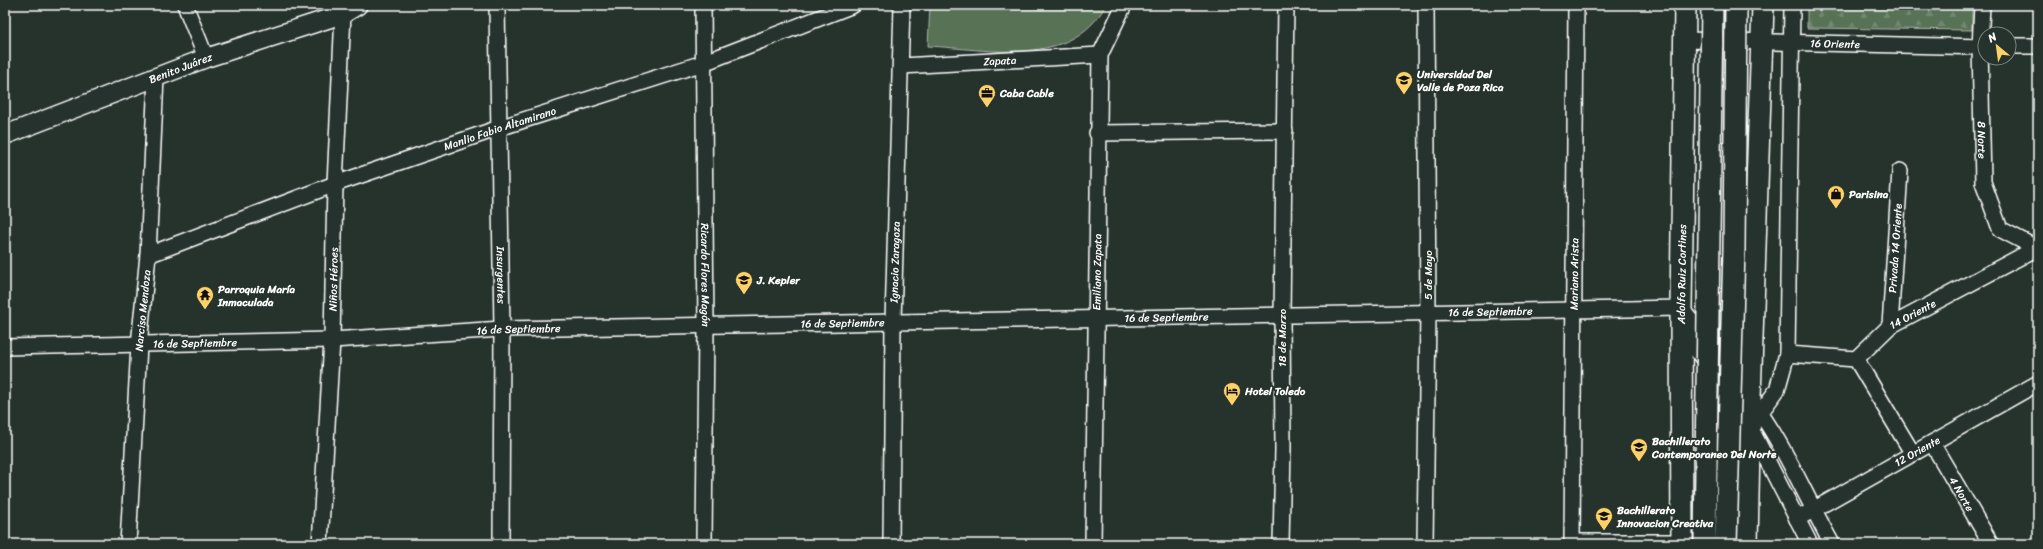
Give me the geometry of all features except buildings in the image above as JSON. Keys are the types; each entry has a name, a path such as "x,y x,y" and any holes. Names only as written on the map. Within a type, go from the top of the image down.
{"main road":[{"name":"Adolfo Ruiz Cortines","path":"1682,543 1681,318 1685,5"},
{"path":"1704,544 1712,5"},
{"path":"1726,544 1734,249 1736,5"},
{"path":"1747,544 1753,412 1763,5"}],"street":[{"path":"185,5 206,58"},
{"name":"Insurgentes","path":"497,5 502,330 501,544"},
{"name":"Ricardo Flores Magón","path":"703,5 706,326 704,544"},
{"name":"Manlio Fabio Altamirano","path":"148,255 335,184 499,128 703,63 853,5"},
{"name":"Ignacio Zaragoza","path":"891,544 894,322 902,5"},
{"name":"Emiliano Zapata","path":"1093,544 1100,55 1124,5"},
{"name":"18 de Marzo","path":"1281,544 1284,449 1282,315 1286,5"},
{"name":"5 de Mayo","path":"1425,544 1428,313 1426,5"},
{"name":"Mariano Arista","path":"1572,543 1576,5"},
{"path":"1753,412 1777,390 1787,354 1792,5"},
{"name":"8 Norte","path":"1982,5 1982,26"},
{"name":"Benito Juárez","path":"5,135 206,58 350,9"},
{"name":"Niños Héroes","path":"320,544 332,340 335,184 350,9"},
{"name":"16 Oriente","path":"1684,40 1977,47"},
{"path":"2017,46 2038,46"},
{"name":"Zapata","path":"900,66 1100,55"},
{"name":"8 Norte","path":"1983,66 1984,182 2000,229 2037,248"},
{"name":"Narciso Mendoza","path":"128,544 139,344 148,255 156,77"},
{"path":"1098,133 1285,131"},
{"name":"Privada 14 Oriente","path":"1890,326 1900,172"},
{"name":"14 Oriente","path":"1856,359 1890,326 2037,248"},
{"name":"16 de Septiembre","path":"5,347 332,340 502,330 1096,318 1573,310 1681,318"},
{"path":"1681,318 1786,455 1813,510 1832,544"},
{"path":"1681,318 1753,412 1797,518 1810,544"},
{"path":"1787,354 1856,359 1913,454"},
{"name":"12 Oriente","path":"1797,518 2038,383"},
{"name":"4 Norte","path":"1932,443 1991,544"},
{"name":"Adolfo Ruiz Cortines","path":"1572,543 1682,543"}],"green space":[{"path":"930,5 1106,5 1091,25 1072,39 1050,47 1026,51 1001,51 928,46"},
{"path":"1807,5 1972,5 1972,30 1807,28"}],"place":[{"name":"Universidad Del Valle de Poza Rica","path":"1404,95"},
{"name":"Caba Cable","path":"987,108"},
{"name":"Parisina","path":"1836,209"},
{"name":"J. Kepler","path":"744,295"},
{"name":"Parroquia María Inmaculada","path":"205,310"},
{"name":"Hotel Toledo","path":"1232,406"},
{"name":"Bachillerato Contemporaneo Del Norte","path":"1639,462"},
{"name":"Bachillerato Innovacion Creativa","path":"1604,531"}]}
